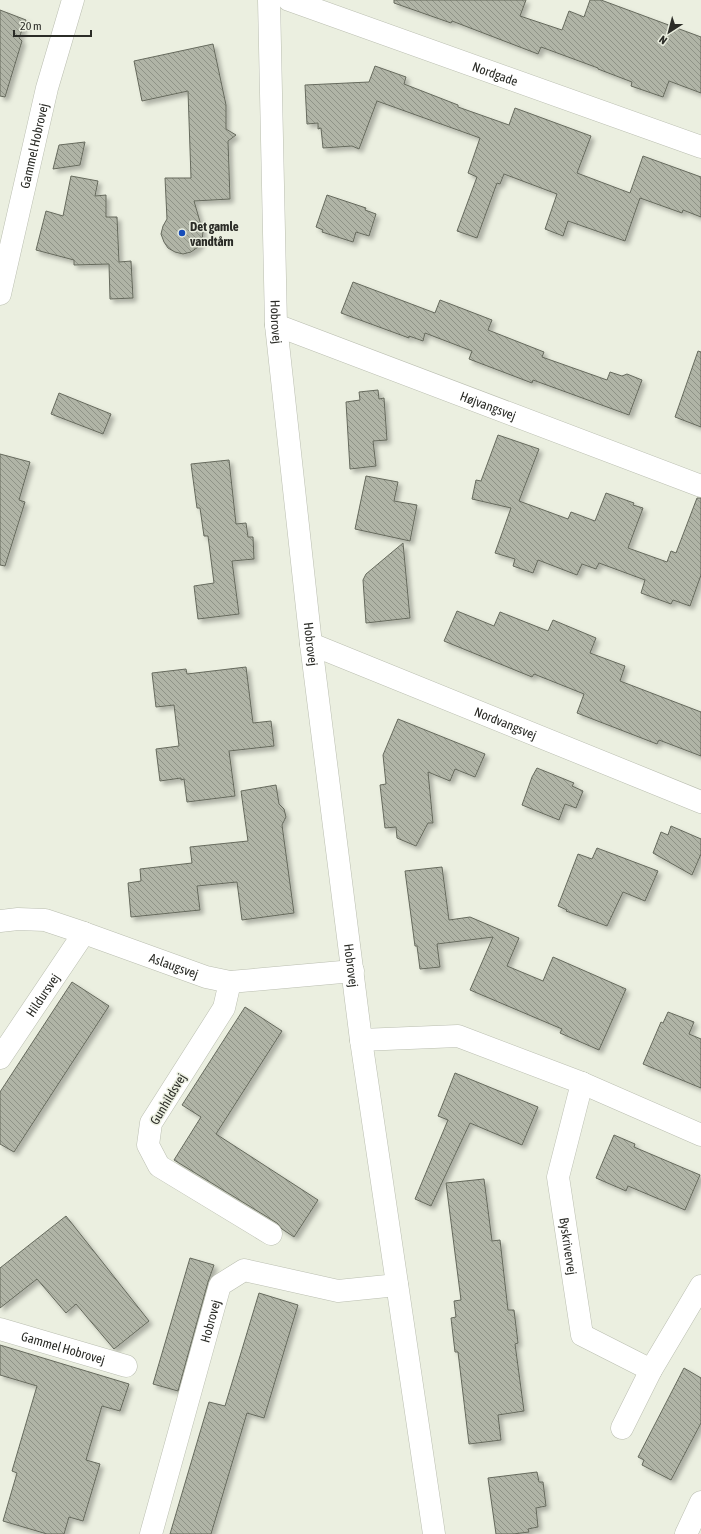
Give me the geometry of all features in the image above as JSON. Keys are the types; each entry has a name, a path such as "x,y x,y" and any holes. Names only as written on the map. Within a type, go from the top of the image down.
{"street":[{"name":"Gammel Hobrovej","path":"0,294 47,88 73,0"},
{"name":"Hobrovej","path":"269,0 276,325 311,644 361,1040 434,1534"},
{"name":"Nordgade","path":"289,0 701,147"},
{"name":"Højvangsvej","path":"276,325 701,486"},
{"name":"Nordvangsvej","path":"311,644 701,802"},
{"name":"Aslaugsvej","path":"0,921 18,919 45,920 206,977 230,982 353,971"},
{"name":"Hildursvej","path":"0,1058 84,933"},
{"name":"Gunhildsvej","path":"230,982 224,1008 151,1122 148,1145 159,1166 271,1234"},
{"path":"361,1040 458,1036 582,1083 701,1135"},
{"name":"Byskrivervej","path":"582,1083 558,1177 582,1335 651,1370"},
{"name":"Hobrovej","path":"151,1534 220,1285 244,1270 338,1291 397,1285"},
{"path":"622,1428 651,1370 701,1286"},
{"name":"Gammel Hobrovej","path":"0,1329 126,1366"},
{"path":"686,1534 701,1502"}],"building":[{"path":"394,0 526,0 520,16 562,30 569,11 584,17 590,0 601,0 701,37 701,93 669,81 663,97 631,86 632,82 598,68 541,47 538,54 452,21 451,23 394,3"},
{"path":"0,10 26,20 19,38 22,41 5,97 0,96"},
{"path":"213,44 226,105 226,129 236,135 228,141 230,199 194,201 203,232 202,240 198,247 191,252 183,254 168,248 161,234 167,219 165,178 191,178 188,91 142,101 134,61"},
{"path":"375,66 406,77 404,84 458,105 458,107 509,125 515,108 591,136 577,173 630,193 643,156 701,177 701,217 683,210 682,213 640,198 625,241 568,221 563,236 545,229 557,194 504,174 500,184 497,183 477,238 457,231 477,177 468,173 480,138 377,101 359,149 352,146 323,148 321,128 318,129 318,123 307,124 305,85 369,82"},
{"path":"85,142 80,165 53,169 59,145"},
{"path":"71,176 98,181 95,196 106,195 106,217 117,217 119,262 131,261 133,298 110,299 109,264 74,265 74,260 36,250 46,211 63,216"},
{"path":"327,195 366,208 365,210 376,214 369,236 356,232 353,242 322,232 323,230 316,227"},
{"path":"353,282 435,313 440,300 492,320 488,330 544,352 542,357 607,380 610,372 622,376 627,374 642,380 629,415 533,380 532,383 469,359 472,351 425,333 423,341 409,336 409,338 341,313"},
{"path":"698,351 701,352 701,427 675,417"},
{"path":"378,390 379,399 384,398 387,440 373,441 376,466 350,469 346,402 360,400 359,392"},
{"path":"59,393 111,414 103,434 51,414"},
{"path":"498,435 539,449 519,501 568,519 571,512 595,521 606,493 634,503 633,505 643,508 628,548 667,562 671,551 676,553 697,498 701,498 701,575 690,606 673,600 671,604 641,593 645,580 599,563 596,569 582,564 577,575 538,560 533,573 513,566 515,559 495,553 511,508 472,499 476,480 481,481"},
{"path":"0,454 30,462 19,500 25,502 5,566 0,565"},
{"path":"229,460 236,524 246,523 248,537 253,537 254,559 232,561 239,614 198,619 194,586 214,583 208,536 204,536 200,508 197,508 191,464"},
{"path":"366,476 398,482 394,501 417,505 410,541 355,529"},
{"path":"403,543 410,618 366,623 363,580 366,574"},
{"path":"457,611 494,626 500,612 548,631 553,620 596,638 590,653 625,666 620,681 701,712 701,756 659,740 657,744 577,713 584,694 534,674 532,677 444,641"},
{"path":"246,667 253,723 271,721 274,746 229,751 235,796 187,802 184,779 181,780 181,778 160,781 156,749 179,746 174,705 156,707 152,673 186,669 187,674"},
{"path":"398,719 485,754 475,777 455,769 450,781 428,772 433,823 428,823 416,846 397,838 396,827 385,828 380,785 386,784 383,755"},
{"path":"537,768 574,783 572,786 583,791 576,808 565,804 559,820 522,805 532,777"},
{"path":"276,785 279,804 284,809 286,817 282,825 294,913 242,920 237,882 197,886 200,910 131,917 128,883 141,881 140,869 192,863 190,847 248,841 241,791"},
{"path":"671,826 701,839 701,854 692,875 653,853 661,832 668,835"},
{"path":"597,848 658,871 645,901 623,892 607,926 566,911 567,910 558,906 578,854 592,859"},
{"path":"442,867 449,920 470,917 519,938 507,966 543,981 553,957 626,989 599,1050 560,1033 562,1029 470,990 493,937 437,944 440,967 420,969 417,946 415,946 405,871"},
{"path":"72,982 109,1006 14,1152 0,1144 0,1092"},
{"path":"245,1007 282,1031 216,1134 318,1200 294,1237 282,1229 277,1223 174,1160 201,1117 182,1105"},
{"path":"668,1012 694,1022 689,1034 701,1039 701,1088 643,1064 661,1022 663,1023"},
{"path":"455,1073 538,1107 522,1145 470,1123 431,1206 415,1199 448,1120 438,1116"},
{"path":"614,1135 635,1144 634,1147 700,1175 685,1210 628,1186 626,1191 596,1178"},
{"path":"484,1179 492,1241 500,1240 508,1310 514,1310 518,1343 515,1344 524,1411 498,1415 501,1440 469,1444 458,1352 455,1352 451,1318 456,1317 454,1301 461,1300 446,1183"},
{"path":"66,1216 149,1321 114,1349 76,1304 66,1313 37,1279 0,1308 0,1268"},
{"path":"190,1258 214,1265 178,1391 153,1384"},
{"path":"259,1293 298,1305 264,1418 247,1413 211,1534 170,1534 209,1402 225,1406"},
{"path":"0,1345 129,1384 120,1411 102,1406 86,1460 100,1464 83,1521 69,1517 64,1534 47,1534 3,1521 17,1473 12,1471 37,1386 0,1375"},
{"path":"684,1368 701,1378 701,1423 671,1480 642,1465 644,1460 638,1457"},
{"path":"537,1472 539,1482 543,1482 546,1506 536,1508 538,1527 528,1529 529,1532 496,1534 488,1478"}],"place":[{"name":"Det gamle vandtårn","path":"182,233"}]}
